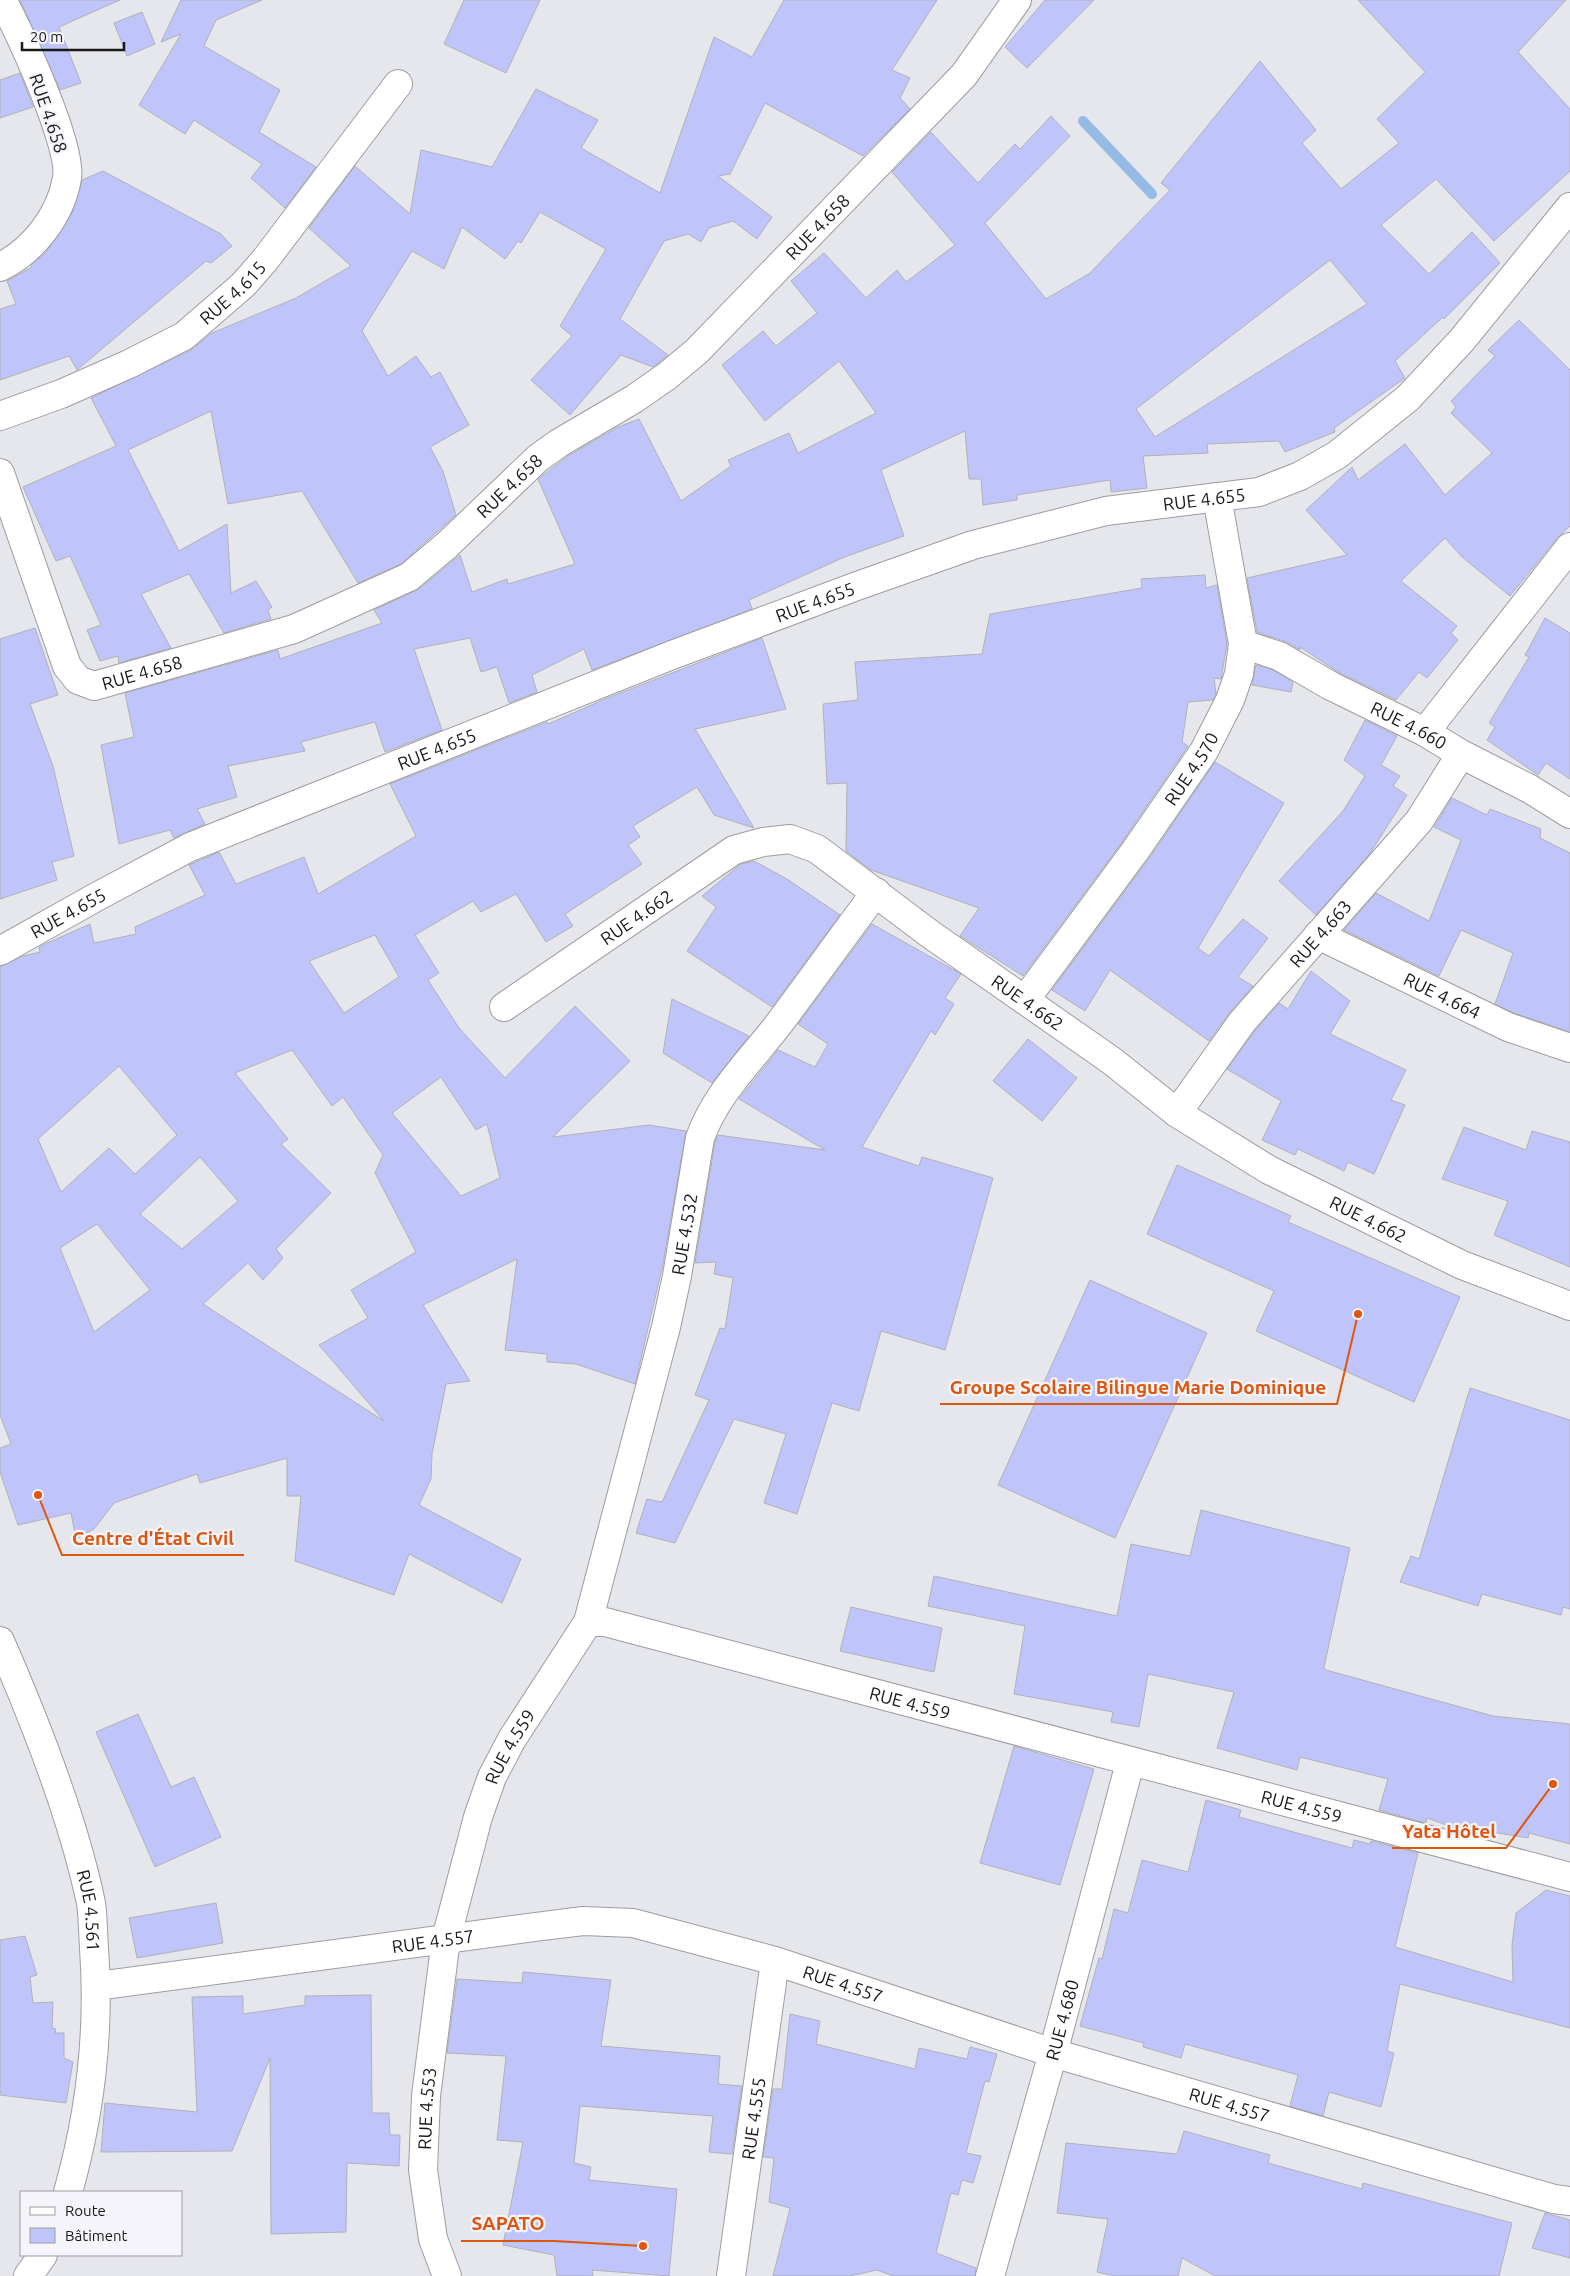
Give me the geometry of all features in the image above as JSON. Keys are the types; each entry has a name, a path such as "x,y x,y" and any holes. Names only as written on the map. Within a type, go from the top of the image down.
{"street":[{"name":"RUE 4.658","path":"0,266 8,263 42,235 57,207 67,178 65,156 46,96 2,0"},
{"name":"RUE 4.658","path":"0,473 67,666 78,680 94,686 294,629 386,589 409,577 447,545 538,458 559,443 641,395 697,351 964,75 1017,0"},
{"name":"RUE 4.615","path":"0,416 61,394 129,364 184,336 243,285 266,260 398,84"},
{"name":"RUE 4.655","path":"0,951 190,847 672,655 829,597 973,545 1106,511 1259,492 1300,476 1337,455 1408,398 1462,340 1570,207"},
{"name":"RUE 4.570","path":"1025,1000 1135,851 1204,751 1230,700 1239,674 1243,644 1217,497"},
{"path":"1425,732 1570,547"},
{"name":"RUE 4.660","path":"1243,644 1279,656 1331,686 1425,732 1460,754 1530,789 1570,814"},
{"name":"RUE 4.663","path":"1177,1113 1242,1022 1419,821 1460,754"},
{"name":"RUE 4.662","path":"504,1008 734,850 763,842 790,839 817,849 930,934 1112,1062 1177,1113 1268,1170 1462,1265 1570,1306"},
{"name":"RUE 4.532","path":"588,1622 666,1327 677,1276 700,1138 706,1119 876,892"},
{"name":"RUE 4.664","path":"1318,935 1508,1028 1570,1048"},
{"name":"RUE 4.559","path":"446,1939 478,1817 492,1777 512,1739 588,1622 605,1622 1130,1763 1570,1877"},
{"name":"RUE 4.561","path":"0,1641 61,1797 91,1904 97,1986 96,2044 80,2149 68,2191"},
{"name":"RUE 4.680","path":"990,2276 1053,2053 1130,1763"},
{"name":"RUE 4.557","path":"97,1986 583,1921 633,1923 775,1961 1053,2053 1554,2198 1570,2201"},
{"name":"RUE 4.553","path":"446,1939 426,2096 423,2170 433,2240 447,2276"},
{"name":"RUE 4.555","path":"731,2276 775,1961"},
{"path":"28,2276 42,2256"}],"building":[{"path":"20,0 120,0 59,27 81,83 60,90"},
{"path":"181,0 262,0 216,20 204,46 280,90 259,132 316,167 285,208 251,178 262,164 194,120 185,134 139,105 181,34 161,42"},
{"path":"464,0 540,0 506,73 444,44"},
{"path":"784,0 937,0 892,70 910,78 900,98 910,109 863,156 765,103 730,174 718,176 772,217 757,239 733,221 709,228 701,242 688,234 664,241 620,319 668,355 653,367 621,355 570,415 531,380 572,336 560,326 606,249 540,212 521,243 518,241 505,259 462,227 444,269 412,251 362,331 388,376 416,356 431,377 440,372 469,425 430,447 443,471 456,515 401,564 358,583 302,491 228,504 211,411 128,450 179,551 227,524 231,593 256,581 272,607 268,610 271,619 224,633 189,574 141,594 171,648 119,663 118,656 100,661 87,630 101,625 70,556 56,561 23,487 116,446 91,398 191,350 212,333 296,298 351,266 309,228 355,166 410,214 421,150 492,167 536,89 598,120 581,148 660,193 714,37 752,57"},
{"path":"1045,0 1094,0 1027,68 1005,47"},
{"path":"1358,0 1566,0 1518,52 1570,109 1570,171 1494,241 1436,179 1381,225 1429,274 1472,232 1500,263 1444,319 1443,317 1395,361 1405,378 1334,428 1335,432 1285,452 1279,441 1207,444 1208,453 1143,456 1147,488 1111,492 1110,480 1017,495 1017,500 983,505 981,479 969,479 965,431 881,470 904,536 847,556 749,600 752,609 592,670 584,649 532,675 537,692 509,703 497,667 481,672 470,638 414,649 442,730 385,752 375,722 301,742 305,751 228,766 237,797 197,809 205,824 174,838 170,830 119,844 101,745 134,737 125,693 278,650 280,659 382,623 374,610 419,589 460,555 472,592 507,579 508,584 575,564 538,479 568,456 618,427 639,419 681,501 731,466 728,460 789,433 798,453 876,413 839,361 765,421 722,365 763,331 776,346 817,313 791,281 824,253 866,298 897,270 906,282 955,245 892,172 931,132 978,183 1015,144 1020,149 1051,116 1070,136 985,223 1046,299 1090,273 1170,190 1161,183 1260,61 1316,130 1302,143 1341,189 1399,143 1377,119 1425,72","holes":["1330,260 1367,304 1155,437 1136,409"]},
{"path":"142,12 155,44 127,56 114,23"},
{"path":"20,73 33,107 0,118 0,80"},
{"path":"103,171 221,234 232,246 211,263 206,261 77,370 69,356 0,380 0,309 16,304 7,281 32,267 31,265 46,252 72,213 82,180"},
{"path":"1519,320 1570,370 1570,526 1558,537 1510,596 1462,557 1445,538 1401,581 1457,626 1451,633 1458,640 1427,678 1419,672 1396,700 1338,672 1300,647 1300,650 1284,641 1257,632 1247,578 1347,555 1306,510 1352,467 1358,480 1405,444 1445,495 1492,453 1451,413 1456,407 1451,401 1495,356 1488,350"},
{"path":"1205,575 1206,588 1217,585 1227,644 1221,679 1214,678 1216,694 1213,700 1188,702 1182,742 1188,746 1122,842 1023,976 960,936 979,908 871,870 846,851 847,783 827,784 823,704 858,700 855,662 982,654 990,614 1142,588 1141,579"},
{"path":"1545,618 1570,633 1570,779 1546,763 1538,775 1487,740 1495,727 1489,723 1529,657 1525,655"},
{"path":"35,628 58,695 30,704 53,766 74,856 52,862 57,880 0,899 0,639"},
{"path":"762,638 786,709 695,729 754,828 714,815 697,787 633,826 640,837 628,845 642,864 565,914 573,926 546,942 516,894 481,912 473,901 415,935 439,973 428,980 459,1028 505,1078 575,1006 630,1061 553,1137 649,1125 686,1131 663,1264 635,1384 576,1364 547,1362 547,1354 505,1350 517,1259 423,1305 470,1381 446,1384 432,1454 431,1479 419,1505 521,1559 502,1603 409,1554 394,1595 295,1561 301,1496 287,1496 287,1458 200,1483 197,1474 114,1503 94,1529 76,1539 71,1513 18,1525 0,1472 0,1448 11,1444 0,1415 0,967 23,956 40,952 39,947 90,924 94,943 136,934 135,927 205,895 189,865 219,852 236,884 304,857 318,894 416,836 390,784 547,722 548,724 605,699","holes":["375,935 399,977 344,1013 309,961","292,1050 332,1106 343,1097 383,1155 375,1173 416,1252 351,1290 368,1318 319,1345 384,1421 203,1304 248,1263 263,1280 283,1258 276,1249 331,1193 281,1144 288,1139 235,1073","119,1066 177,1135 135,1174 109,1148 61,1192 38,1139","441,1077 476,1130 487,1124 500,1178 461,1196 392,1113","200,1157 238,1201 182,1249 140,1214","97,1224 150,1290 94,1332 60,1248"]},
{"path":"1256,665 1273,670 1293,682 1291,692 1252,685"},
{"path":"1365,720 1397,736 1381,765 1400,776 1393,786 1407,795 1369,855 1316,915 1279,881 1343,811 1365,776 1344,760"},
{"path":"1215,762 1284,803 1198,948 1209,956 1243,919 1268,938 1238,977 1253,986 1229,1013 1209,1041 1110,970 1085,1011 1052,990 1148,860"},
{"path":"1452,798 1487,815 1490,809 1541,829 1540,838 1570,853 1570,1032 1514,1013 1495,1004 1513,953 1461,930 1439,976 1344,930 1376,893 1429,921 1461,840 1434,827"},
{"path":"754,861 787,879 840,915 772,1007 687,951 716,907 702,896 741,864"},
{"path":"872,924 961,974 945,998 954,1004 935,1035 931,1031 862,1147 919,1166 922,1157 993,1178 945,1350 881,1331 859,1411 832,1403 797,1514 764,1503 786,1434 734,1419 675,1543 636,1533 647,1499 662,1502 709,1400 695,1395 720,1328 725,1329 733,1278 714,1274 716,1262 695,1263 715,1142 718,1135 825,1150 739,1099 778,1050 815,1067 828,1044 798,1024"},
{"path":"1311,971 1350,1001 1330,1034 1406,1070 1391,1100 1405,1105 1374,1174 1348,1162 1344,1171 1298,1149 1295,1155 1262,1140 1281,1101 1227,1069 1254,1032 1279,1003 1288,1009"},
{"path":"672,999 749,1036 712,1083 663,1053"},
{"path":"1028,1039 1077,1078 1042,1121 993,1081"},
{"path":"1464,1127 1526,1150 1532,1131 1570,1142 1570,1267 1494,1235 1508,1201 1442,1179"},
{"path":"1177,1165 1291,1216 1288,1222 1460,1297 1414,1402 1256,1331 1274,1291 1147,1234"},
{"path":"1090,1280 1207,1333 1115,1538 998,1485"},
{"path":"1470,1388 1570,1420 1570,1609 1563,1607 1561,1615 1482,1594 1478,1606 1400,1582 1411,1556 1419,1559"},
{"path":"1201,1510 1350,1548 1324,1667 1326,1670 1493,1716 1570,1724 1570,1844 1529,1833 1528,1838 1467,1828 1466,1832 1427,1818 1426,1823 1379,1810 1388,1779 1300,1757 1297,1770 1217,1748 1234,1692 1148,1674 1139,1727 1111,1722 1113,1712 1014,1694 1025,1626 928,1606 934,1576 1117,1616 1131,1544 1190,1556"},
{"path":"851,1607 942,1628 934,1672 840,1651"},
{"path":"138,1714 171,1787 194,1777 221,1837 155,1867 96,1732"},
{"path":"1014,1746 1094,1769 1060,1885 980,1863"},
{"path":"1206,1800 1241,1810 1239,1817 1352,1848 1354,1840 1370,1844 1371,1841 1418,1853 1395,1947 1513,1982 1512,1945 1516,1913 1546,1890 1570,1896 1570,2028 1400,1984 1387,2051 1394,2053 1381,2107 1329,2092 1323,2116 1290,2106 1298,2075 1185,2044 1181,2058 1143,2047 1144,2043 1080,2026 1099,1958 1102,1959 1114,1909 1128,1913 1142,1860 1188,1872"},
{"path":"216,1903 223,1943 137,1958 129,1918"},
{"path":"25,1936 37,1975 30,1977 33,2003 53,2002 52,2028 56,2029 55,2033 64,2033 64,2058 73,2062 66,2103 0,2095 0,1940"},
{"path":"523,1972 611,1980 601,2046 720,2056 718,2084 742,2086 732,2154 709,2152 713,2116 580,2106 574,2163 591,2167 589,2180 677,2189 669,2276 592,2270 593,2276 557,2276 554,2255 503,2245 523,2142 497,2140 506,2056 447,2053 457,1979 522,1983"},
{"path":"371,1995 372,2113 389,2113 390,2135 400,2135 399,2166 347,2163 346,2232 271,2234 270,2058 232,2151 101,2152 105,2103 197,2112 192,1997 243,1996 243,2014 305,2005 305,1996"},
{"path":"790,2014 820,2021 816,2044 915,2069 919,2048 967,2059 970,2047 997,2054 989,2082 985,2081 966,2153 981,2156 973,2183 962,2180 958,2195 951,2193 936,2253 976,2268 975,2276 893,2276 877,2270 850,2276 773,2276 790,2208 769,2202 774,2158 763,2157 773,2089 782,2089"},
{"path":"1184,2131 1270,2155 1268,2163 1362,2189 1363,2183 1512,2223 1499,2276 1215,2276 1182,2258 1178,2276 1115,2276 1097,2272 1108,2219 1057,2213 1066,2143 1177,2154"},
{"path":"1545,2213 1570,2220 1570,2258 1532,2248"}],"waterway":[{"path":"1083,121 1152,194"}],"place":[{"name":"Groupe Scolaire Bilingue Marie Dominique","path":"1358,1314"},
{"name":"Centre d'État Civil","path":"38,1495"},
{"name":"Yata Hôtel","path":"1553,1784"},
{"name":"SAPATO","path":"643,2246"}]}
